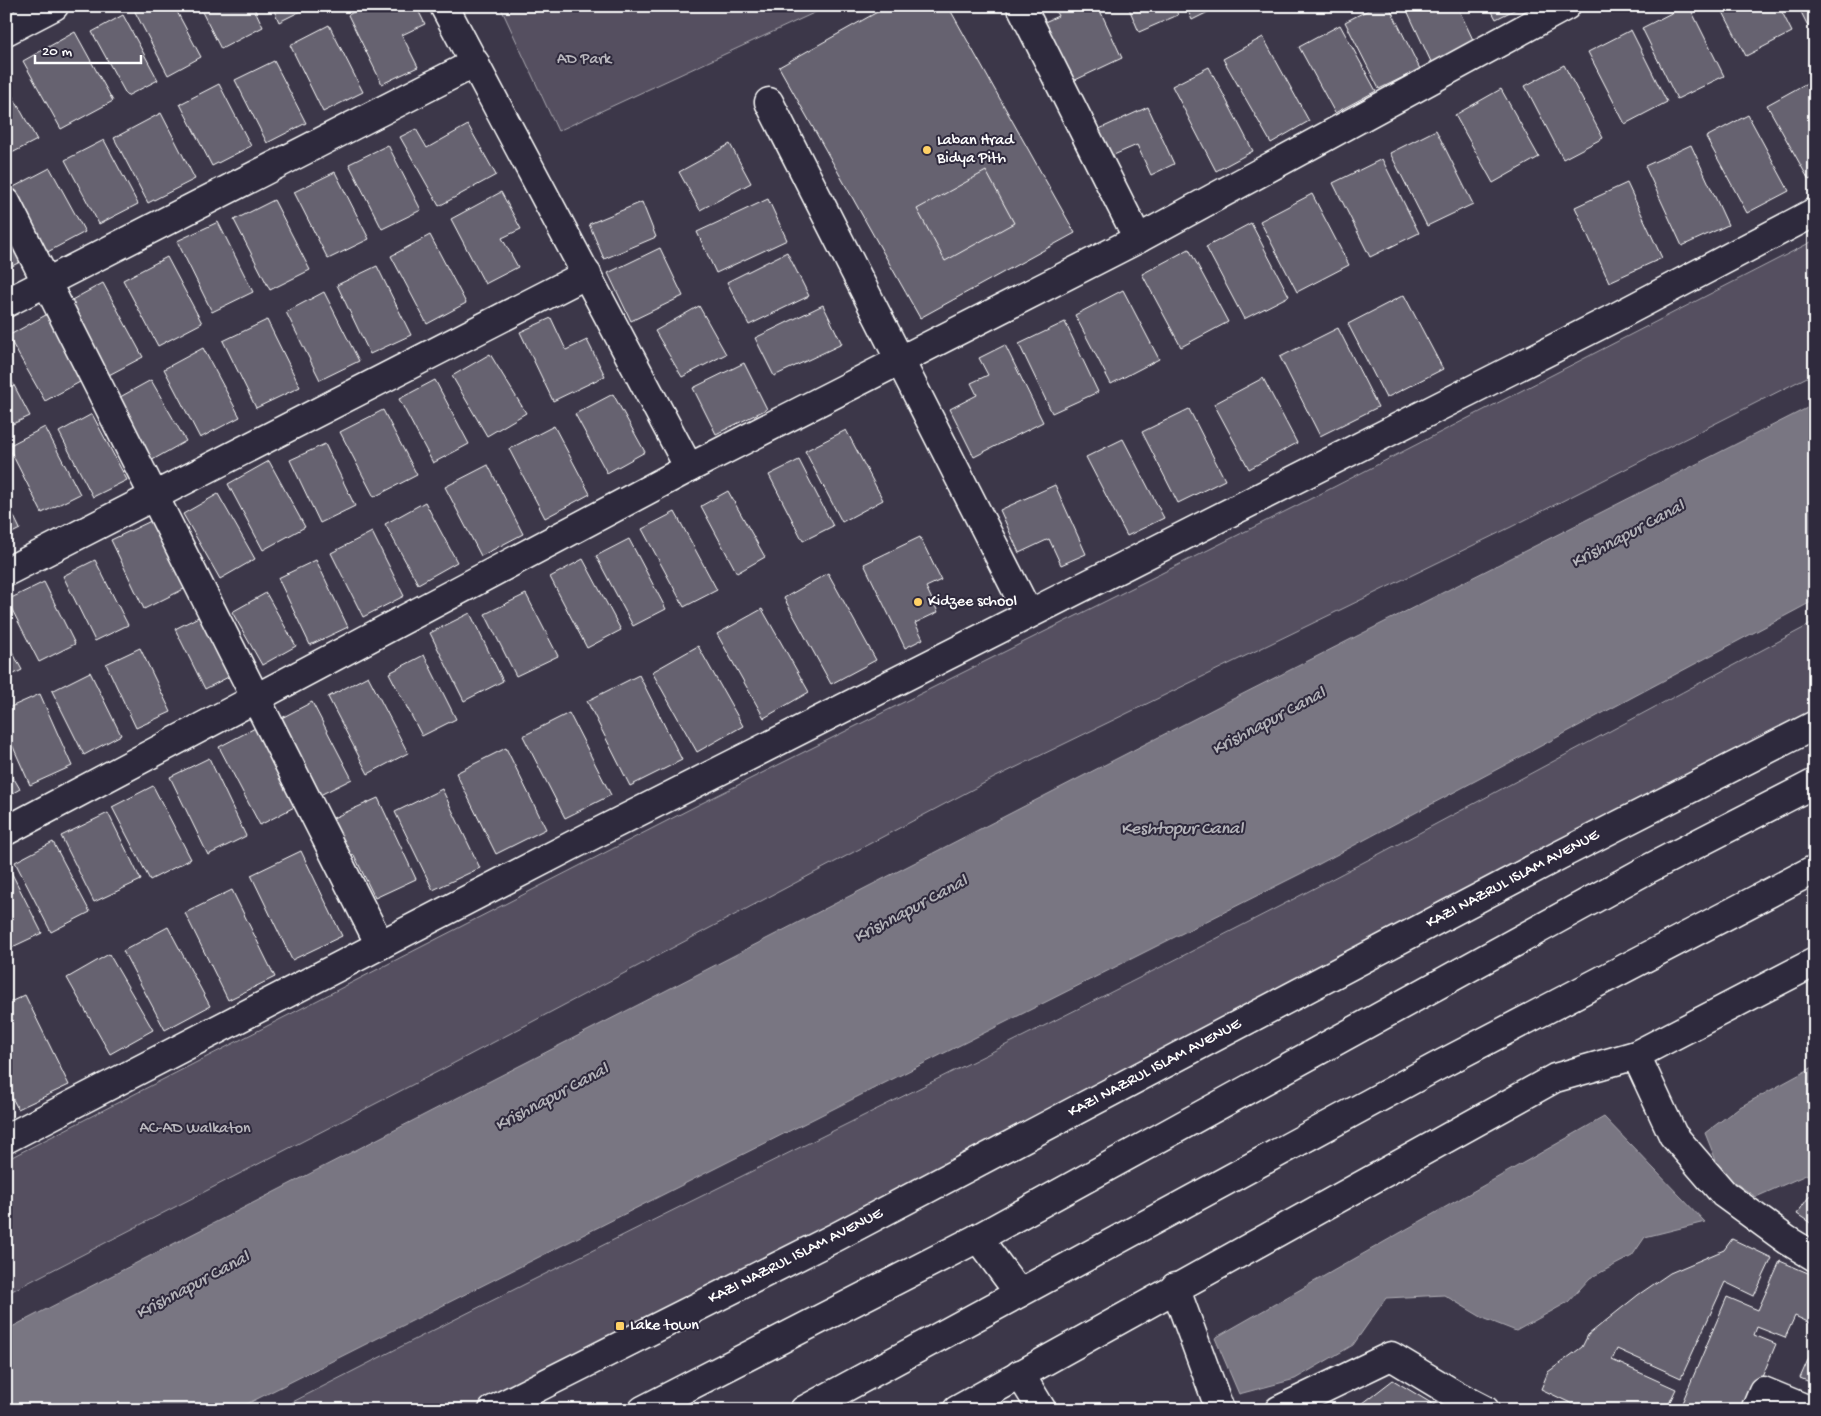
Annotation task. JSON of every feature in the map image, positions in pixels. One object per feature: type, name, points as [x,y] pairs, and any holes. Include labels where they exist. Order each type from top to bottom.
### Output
[{"type":"street","points":[[6,31],[54,6]]},
{"type":"street","points":[[444,6],[690,468]]},
{"type":"street","points":[[1020,6],[1138,239]]},
{"type":"street","points":[[6,831],[690,468],[1138,239],[1566,6]]},
{"type":"street","points":[[6,303],[475,63]]},
{"type":"street","points":[[769,102],[1028,613]]},
{"type":"street","points":[[6,202],[380,945]]},
{"type":"street","points":[[6,1139],[1028,613],[1612,319],[1815,212]]},
{"type":"street","points":[[6,572],[587,274]]},
{"type":"street","name":"KAZI NAZRUL ISLAM AVENUE","points":[[493,1410],[836,1237],[1549,861],[1815,725]]},
{"type":"street","points":[[642,1410],[978,1238],[1633,877],[1815,783]]},
{"type":"street","points":[[804,1410],[1425,1072],[1815,869]]},
{"type":"street","points":[[957,1410],[1175,1287],[1555,1078],[1636,1055],[1815,962]]},
{"type":"street","points":[[1636,1055],[1673,1135],[1724,1194],[1787,1240],[1815,1256]]},
{"type":"street","points":[[978,1238],[1019,1293]]},
{"type":"street","points":[[1175,1287],[1220,1410]]},
{"type":"street","points":[[1279,1410],[1391,1356],[1452,1402],[1485,1410]]},
{"type":"street","points":[[1020,1374],[1042,1410]]},
{"type":"street","points":[[1755,1410],[1763,1390],[1809,1410]]},
{"type":"green space","name":"AD Park","points":[[500,6],[829,6],[558,131]]},
{"type":"green space","name":"AC-AD Walkaton","points":[[1815,240],[1815,373],[1511,527],[994,778],[441,1070],[6,1294],[6,1160],[696,806],[1328,490]]},
{"type":"green space","points":[[1815,622],[1815,733],[485,1410],[277,1410],[1286,903]]},
{"type":"water","name":"Keshtopur Canal","points":[[1815,404],[1815,600],[1306,871],[235,1410],[6,1410],[6,1330],[1223,704]]},
{"type":"water","points":[[1815,1066],[1815,1171],[1756,1197],[1721,1173],[1705,1133],[1738,1108]]},
{"type":"water","points":[[1604,1117],[1705,1222],[1645,1237],[1632,1256],[1590,1278],[1568,1302],[1516,1331],[1483,1318],[1444,1295],[1386,1298],[1353,1345],[1295,1379],[1239,1394],[1215,1338]]},
{"type":"building","points":[[137,6],[174,6],[201,57],[168,75],[133,8]]},
{"type":"building","points":[[199,6],[253,6],[263,27],[221,49]]},
{"type":"building","points":[[272,6],[311,6],[279,22]]},
{"type":"building","points":[[365,6],[416,6],[425,24],[402,35],[418,67],[382,84],[348,15]]},
{"type":"building","name":"Laban Hrad Bidya Pith","points":[[888,6],[948,6],[1075,233],[920,318],[779,67]]},
{"type":"building","points":[[1053,6],[1098,6],[1122,58],[1069,83],[1040,24],[1058,16]]},
{"type":"building","points":[[1128,6],[1174,6],[1178,15],[1139,32]]},
{"type":"building","points":[[1186,6],[1220,6],[1192,20]]},
{"type":"building","points":[[1376,6],[1389,6],[1420,69],[1379,89],[1345,22]]},
{"type":"building","points":[[1405,6],[1457,6],[1476,46],[1433,66]]},
{"type":"building","points":[[1489,6],[1522,6],[1496,19]]},
{"type":"building","points":[[1685,6],[1689,6],[1724,76],[1677,99],[1642,28]]},
{"type":"building","points":[[1720,6],[1779,6],[1792,32],[1746,56]]},
{"type":"building","points":[[1798,6],[1815,6],[1815,22],[1808,26]]},
{"type":"building","points":[[123,15],[158,80],[127,96],[92,32]]},
{"type":"building","points":[[329,25],[363,92],[323,112],[290,45]]},
{"type":"building","points":[[1340,25],[1376,91],[1335,113],[1299,47]]},
{"type":"building","points":[[1631,30],[1667,102],[1625,124],[1588,52]]},
{"type":"building","points":[[75,32],[113,101],[61,129],[23,61]]},
{"type":"building","points":[[1263,37],[1309,121],[1271,143],[1223,59]]},
{"type":"building","points":[[274,61],[306,123],[267,143],[235,80]]},
{"type":"building","points":[[1564,65],[1603,138],[1563,159],[1525,86]]},
{"type":"building","points":[[1209,67],[1253,151],[1216,171],[1172,86]]},
{"type":"building","points":[[1807,83],[1815,97],[1815,177],[1809,180],[1767,105]]},
{"type":"building","points":[[6,84],[37,140],[6,156]]},
{"type":"building","points":[[219,84],[251,146],[212,166],[180,104]]},
{"type":"building","points":[[1501,89],[1539,157],[1493,183],[1455,115]]},
{"type":"building","points":[[1148,107],[1174,164],[1151,175],[1137,145],[1109,157],[1097,130]]},
{"type":"building","points":[[161,113],[195,179],[148,203],[114,138]]},
{"type":"building","points":[[1748,115],[1789,191],[1747,213],[1706,137]]},
{"type":"building","points":[[468,125],[496,175],[439,206],[400,137],[416,129],[427,148]]},
{"type":"building","points":[[1436,130],[1473,204],[1427,226],[1390,153]]},
{"type":"building","points":[[104,140],[138,204],[99,224],[65,160]]},
{"type":"building","points":[[730,144],[751,183],[700,210],[679,172]]},
{"type":"building","points":[[388,145],[421,210],[382,229],[349,164]]},
{"type":"building","points":[[1691,145],[1728,225],[1682,246],[1645,166]]},
{"type":"building","points":[[1382,159],[1419,233],[1370,257],[1333,183]]},
{"type":"building","points":[[50,168],[85,232],[40,256],[6,191]]},
{"type":"building","points":[[986,171],[1014,223],[945,261],[917,209]]},
{"type":"building","points":[[335,172],[369,239],[328,259],[294,192]]},
{"type":"building","points":[[1627,183],[1662,258],[1609,282],[1575,207]]},
{"type":"building","points":[[501,192],[521,229],[502,238],[518,267],[485,284],[451,219]]},
{"type":"building","points":[[1312,194],[1349,265],[1297,292],[1260,221]]},
{"type":"building","points":[[768,199],[787,240],[716,273],[697,232]]},
{"type":"building","points":[[274,200],[310,270],[270,290],[234,220]]},
{"type":"building","points":[[642,202],[656,237],[604,259],[589,224]]},
{"type":"building","points":[[6,218],[28,258],[6,269]]},
{"type":"building","points":[[218,222],[253,292],[212,312],[177,241]]},
{"type":"building","points":[[1251,223],[1289,296],[1244,319],[1206,247]]},
{"type":"building","points":[[430,235],[466,303],[427,324],[391,256]]},
{"type":"building","points":[[660,248],[683,296],[631,321],[608,273]]},
{"type":"building","points":[[1189,249],[1228,322],[1181,347],[1142,274]]},
{"type":"building","points":[[787,252],[809,296],[749,325],[727,282]]},
{"type":"building","points":[[167,257],[202,323],[158,346],[123,280]]},
{"type":"building","points":[[377,266],[411,335],[370,354],[337,285]]},
{"type":"building","points":[[103,283],[143,357],[107,376],[68,302]]},
{"type":"building","points":[[1123,290],[1159,359],[1111,384],[1075,315]]},
{"type":"building","points":[[324,292],[359,361],[320,380],[286,312]]},
{"type":"building","points":[[1404,295],[1443,369],[1386,398],[1348,324]]},
{"type":"building","points":[[823,305],[842,344],[774,376],[755,338]]},
{"type":"building","points":[[699,306],[726,354],[682,377],[655,331]]},
{"type":"building","points":[[53,311],[91,376],[45,401],[8,336]]},
{"type":"building","points":[[551,318],[566,350],[587,340],[605,376],[553,401],[520,332]]},
{"type":"building","points":[[267,320],[300,387],[256,408],[223,341]]},
{"type":"building","points":[[1065,322],[1098,392],[1052,413],[1019,344]]},
{"type":"building","points":[[1338,328],[1378,407],[1320,436],[1280,357]]},
{"type":"building","points":[[1005,345],[1043,422],[974,457],[950,409],[977,395],[971,383],[988,375],[979,358]]},
{"type":"building","points":[[203,348],[240,417],[200,438],[164,369]]},
{"type":"building","points":[[490,354],[526,413],[487,436],[452,376]]},
{"type":"building","points":[[744,363],[767,409],[716,434],[693,388]]},
{"type":"building","points":[[6,370],[30,416],[6,427]]},
{"type":"building","points":[[1263,378],[1297,443],[1249,469],[1214,404]]},
{"type":"building","points":[[151,380],[186,441],[147,463],[111,402]]},
{"type":"building","points":[[435,380],[469,444],[433,463],[399,399]]},
{"type":"building","points":[[613,394],[645,452],[607,473],[575,414]]},
{"type":"building","points":[[1189,409],[1225,480],[1178,503],[1142,432]]},
{"type":"building","points":[[383,410],[417,475],[374,497],[340,432]]},
{"type":"building","points":[[92,414],[127,480],[93,497],[59,432]]},
{"type":"building","points":[[554,426],[590,494],[545,518],[509,449]]},
{"type":"building","points":[[45,427],[80,494],[42,513],[8,446]]},
{"type":"building","points":[[846,430],[883,500],[842,522],[805,451]]},
{"type":"building","points":[[1123,439],[1164,518],[1127,536],[1086,457]]},
{"type":"building","points":[[325,444],[355,506],[320,523],[290,460]]},
{"type":"building","points":[[799,460],[833,526],[803,541],[769,475]]},
{"type":"building","points":[[269,461],[305,527],[263,550],[228,484]]},
{"type":"building","points":[[488,465],[523,534],[481,556],[445,487]]},
{"type":"building","points":[[1055,485],[1086,554],[1061,565],[1049,539],[1019,553],[1000,510]]},
{"type":"building","points":[[728,491],[765,557],[737,573],[701,506]]},
{"type":"building","points":[[218,494],[255,559],[220,579],[183,514]]},
{"type":"building","points":[[6,500],[20,529],[6,536]]},
{"type":"building","points":[[425,502],[457,562],[418,584],[385,524]]},
{"type":"building","points":[[675,512],[717,590],[684,607],[642,529]]},
{"type":"building","points":[[153,520],[186,588],[144,609],[111,540]]},
{"type":"building","points":[[372,532],[404,596],[363,617],[331,553]]},
{"type":"building","points":[[920,537],[941,580],[926,587],[938,612],[915,623],[923,639],[905,648],[864,564]]},
{"type":"building","points":[[629,539],[666,609],[633,626],[596,556]]},
{"type":"building","points":[[583,559],[621,630],[587,648],[550,577]]},
{"type":"building","points":[[95,560],[128,625],[95,641],[63,576]]},
{"type":"building","points":[[316,560],[348,627],[310,645],[278,578]]},
{"type":"building","points":[[828,573],[876,660],[831,684],[784,598]]},
{"type":"building","points":[[44,582],[75,644],[39,662],[7,600]]},
{"type":"building","points":[[266,593],[296,646],[262,665],[232,612]]},
{"type":"building","points":[[526,594],[558,656],[516,676],[485,614]]},
{"type":"building","points":[[762,609],[809,692],[764,718],[717,634]]},
{"type":"building","points":[[210,611],[240,671],[205,689],[175,629]]},
{"type":"building","points":[[470,613],[503,681],[464,701],[430,633]]},
{"type":"building","points":[[6,640],[22,670],[6,678]]},
{"type":"building","points":[[698,646],[743,726],[697,752],[652,672]]},
{"type":"building","points":[[140,648],[171,712],[136,728],[106,664]]},
{"type":"building","points":[[424,655],[456,719],[422,736],[389,673]]},
{"type":"building","points":[[90,672],[121,735],[84,755],[52,691]]},
{"type":"building","points":[[639,675],[682,760],[630,786],[587,701]]},
{"type":"building","points":[[368,676],[408,753],[368,774],[328,697]]},
{"type":"building","points":[[40,694],[72,766],[30,785],[6,731],[6,709]]},
{"type":"building","points":[[312,702],[352,779],[312,799],[272,723]]},
{"type":"building","points":[[569,713],[611,795],[565,818],[523,736]]},
{"type":"building","points":[[259,726],[300,804],[260,825],[219,747]]},
{"type":"building","points":[[506,748],[546,829],[496,854],[456,773]]},
{"type":"building","points":[[209,758],[246,836],[208,855],[170,777]]},
{"type":"building","points":[[6,765],[20,789],[6,797]]},
{"type":"building","points":[[153,786],[191,859],[150,880],[112,807]]},
{"type":"building","points":[[442,789],[480,868],[433,890],[395,812]]},
{"type":"building","points":[[378,798],[416,879],[375,898],[354,855],[342,861],[324,822]]},
{"type":"building","points":[[108,813],[141,880],[94,902],[61,836]]},
{"type":"building","points":[[53,842],[90,912],[51,932],[15,862]]},
{"type":"building","points":[[301,851],[342,936],[292,960],[251,875]]},
{"type":"building","points":[[6,862],[42,933],[6,950]]},
{"type":"building","points":[[232,890],[275,977],[228,1000],[185,913]]},
{"type":"building","points":[[168,927],[210,1006],[165,1030],[123,951]]},
{"type":"building","points":[[109,954],[153,1030],[110,1054],[67,978]]},
{"type":"building","points":[[25,995],[69,1085],[18,1109],[6,1086],[6,1004]]},
{"type":"building","points":[[1810,1195],[1815,1198],[1815,1226],[1797,1214]]},
{"type":"building","points":[[1732,1239],[1772,1258],[1754,1296],[1725,1282],[1681,1378],[1617,1349],[1612,1360],[1676,1389],[1666,1410],[1585,1410],[1541,1389],[1548,1372],[1582,1347],[1588,1335],[1638,1295],[1670,1273],[1724,1250]]},
{"type":"building","points":[[1780,1261],[1815,1276],[1815,1312],[1810,1323],[1795,1316],[1785,1338],[1757,1327],[1754,1335],[1776,1344],[1748,1410],[1679,1410],[1727,1297],[1758,1310]]},
{"type":"building","points":[[1815,1344],[1815,1384],[1800,1378]]},
{"type":"building","points":[[1393,1380],[1441,1409],[1354,1410]]},
{"type":"place","name":"Laban Hrad Bidya Pith","points":[[927,150]]},
{"type":"place","name":"Kidzee school","points":[[918,602]]},
{"type":"place","name":"Lake town","points":[[620,1326]]},
{"type":"water label","name":"Krishnapur Canal","points":[[1628,535]]},
{"type":"water label","name":"Krishnapur Canal","points":[[1269,722]]},
{"type":"water label","name":"Krishnapur Canal","points":[[911,910]]},
{"type":"water label","name":"Krishnapur Canal","points":[[552,1098]]},
{"type":"water label","name":"Krishnapur Canal","points":[[193,1286]]}]
